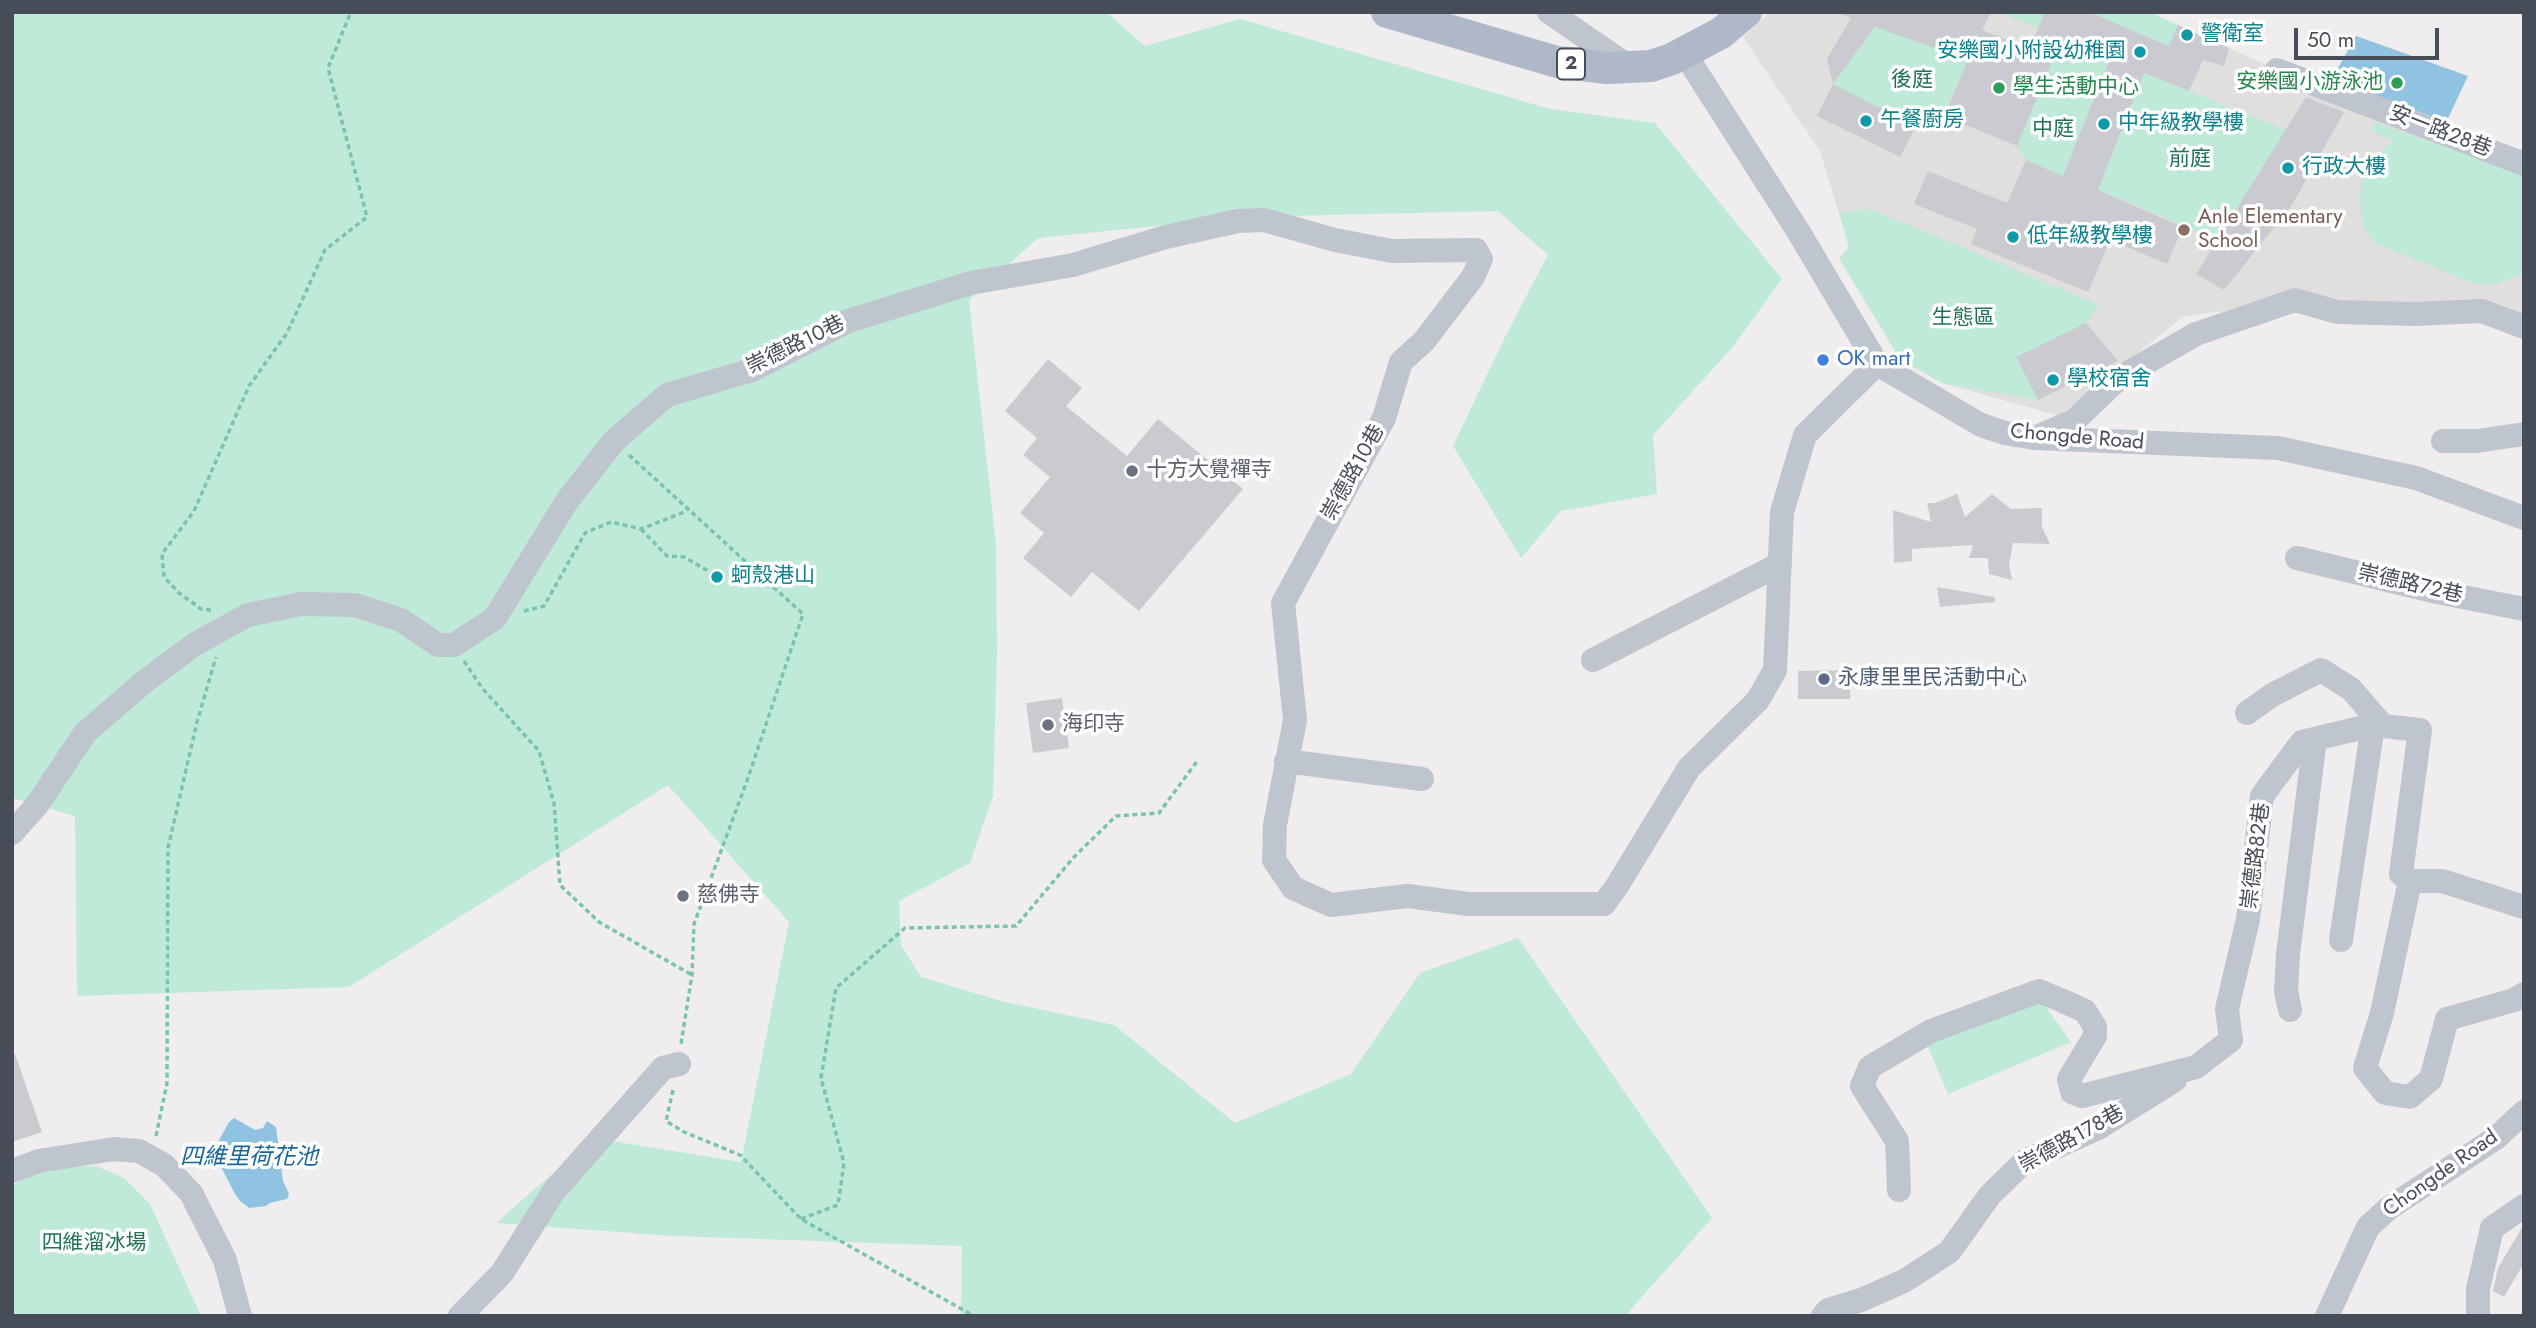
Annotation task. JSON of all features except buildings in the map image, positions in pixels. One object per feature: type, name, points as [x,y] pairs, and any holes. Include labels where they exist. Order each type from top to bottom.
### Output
[{"type":"main road","name":"2","points":[[1387,12],[1557,62],[1607,68],[1651,66],[1685,54],[1721,33],[1746,12]]},
{"type":"street","points":[[1549,12],[1631,68]]},
{"type":"street","name":"Chongde Road","points":[[1685,54],[1877,364],[1981,425],[2034,438],[2278,448],[2416,478],[2524,518]]},
{"type":"street","name":"安一路28巷","points":[[2277,70],[2524,164]]},
{"type":"street","name":"崇德路10巷","points":[[495,618],[567,501],[614,442],[667,395],[752,370],[848,321],[971,283],[1073,265],[1166,237],[1226,223],[1264,220],[1335,240],[1392,251],[1476,250],[1481,259],[1473,277],[1424,341],[1401,362],[1384,418],[1283,603],[1295,720],[1275,825],[1274,860],[1293,888],[1331,905],[1408,896],[1468,904],[1605,904],[1689,768],[1758,701],[1774,670],[1780,564],[1779,531],[1805,435],[1877,364]]},
{"type":"street","points":[[2034,438],[2074,421],[2119,378],[2196,334],[2295,300],[2337,312],[2482,312],[2524,327]]},
{"type":"street","points":[[2443,441],[2477,441],[2524,434]]},
{"type":"street","name":"崇德路72巷","points":[[2297,558],[2437,592],[2524,609]]},
{"type":"street","points":[[1594,660],[1780,564]]},
{"type":"street","points":[[12,833],[37,805],[85,733],[144,682],[195,644],[248,615],[301,604],[355,605],[401,620],[438,645],[454,645],[495,618]]},
{"type":"street","points":[[2247,713],[2272,695],[2321,670],[2351,688],[2378,726],[2341,940]]},
{"type":"street","name":"崇德路82巷","points":[[1899,1190],[1897,1141],[1862,1086],[1870,1067],[1931,1031],[2039,991],[2085,1011],[2095,1027],[2095,1036],[2069,1079],[2071,1092],[2082,1096],[2196,1067],[2231,1040],[2227,1009],[2249,919],[2262,796],[2302,742],[2378,726],[2420,730],[2401,874],[2410,881],[2382,1013],[2365,1068],[2385,1093],[2410,1097],[2431,1079],[2447,1019],[2514,1000],[2524,994]]},
{"type":"street","points":[[2290,1010],[2286,991],[2288,954],[2315,739]]},
{"type":"street","points":[[1286,761],[1422,779]]},
{"type":"street","points":[[2410,881],[2442,881],[2524,908]]},
{"type":"street","points":[[460,1316],[502,1273],[554,1191],[663,1068],[679,1064]]},
{"type":"street","name":"崇德路178巷","points":[[1823,1316],[1828,1310],[1861,1300],[1904,1281],[1949,1252],[1990,1195],[2025,1161],[2098,1128],[2196,1067]]},
{"type":"street","name":"Chongde Road","points":[[2327,1316],[2368,1227],[2407,1195],[2496,1138],[2524,1112]]},
{"type":"street","points":[[12,1171],[39,1161],[114,1149],[139,1151],[164,1165],[191,1193],[225,1260],[240,1316]]},
{"type":"street","points":[[2478,1316],[2478,1289],[2492,1228],[2524,1206]]},
{"type":"path","points":[[248,615],[201,609],[179,593],[164,577],[162,554],[194,511],[249,386],[287,333],[325,250],[367,217],[328,68],[351,12]]},
{"type":"path","points":[[614,442],[803,614],[748,778],[694,924],[692,975],[679,1064],[666,1121],[684,1132],[740,1156],[801,1219],[974,1316]]},
{"type":"path","points":[[641,529],[688,511]]},
{"type":"path","points":[[495,618],[544,606],[585,533],[611,522],[641,529],[667,556],[684,557],[722,579]]},
{"type":"path","points":[[151,1158],[167,1083],[168,848],[197,722],[225,628]]},
{"type":"path","points":[[454,645],[482,688],[539,751],[554,803],[560,885],[599,922],[692,975]]},
{"type":"path","points":[[801,1219],[838,1205],[844,1163],[821,1078],[836,988],[905,928],[1016,926],[1074,857],[1116,816],[1159,813],[1198,760]]},
{"type":"shaded area","name":"Anle Elementary School","points":[[1770,12],[2149,12],[2325,91],[2356,36],[2468,76],[2438,139],[2524,173],[2524,328],[2447,309],[2249,308],[2184,316],[2060,416],[1942,383],[1900,359],[1839,258],[1849,247],[1820,151],[1743,37]]},
{"type":"green space","points":[[12,12],[1106,12],[1145,46],[1240,19],[1550,109],[1655,123],[1782,279],[1731,349],[1653,435],[1657,494],[1561,511],[1521,558],[1453,446],[1548,255],[1498,211],[1244,217],[1038,238],[969,300],[996,545],[997,651],[993,796],[970,863],[899,901],[901,945],[921,977],[1001,1001],[1114,1025],[1235,1123],[1351,1074],[1420,973],[1518,938],[1712,1218],[1625,1316],[961,1316],[962,1246],[673,1236],[496,1223],[593,1138],[741,1162],[789,922],[668,785],[349,987],[77,996],[75,816],[12,798]]},
{"type":"green space","points":[[1997,12],[2045,12],[2038,28]]},
{"type":"green space","points":[[2089,12],[2149,12],[2178,25],[2169,46]]},
{"type":"green space","name":"後庭","points":[[1961,18],[1985,25],[1935,132],[1916,126],[1833,84],[1875,27]]},
{"type":"green space","name":"中庭","points":[[2057,36],[2110,58],[2063,176],[2026,160],[2017,146]]},
{"type":"green space","name":"前庭","points":[[2144,73],[2286,130],[2217,239],[2098,190]]},
{"type":"green space","points":[[2375,122],[2524,176],[2524,272],[2494,285],[2474,284],[2375,243],[2364,227],[2361,216],[2362,181],[2378,154],[2394,141],[2370,131]]},
{"type":"green space","name":"生態區","points":[[1871,209],[2099,305],[2086,323],[2016,357],[2038,400],[1942,383],[1900,359],[1839,258],[1849,248],[1839,212]]},
{"type":"green space","points":[[2040,999],[2071,1042],[1948,1094],[1927,1045]]},
{"type":"green space","name":"四維溜冰場","points":[[96,1166],[124,1178],[150,1204],[201,1316],[12,1316],[12,1186],[31,1175],[64,1167]]},
{"type":"water","name":"安樂國小游泳池","points":[[2356,36],[2468,76],[2438,139],[2325,91]]},
{"type":"water","name":"四維里荷花池","points":[[234,1118],[255,1130],[263,1128],[267,1121],[276,1127],[283,1181],[289,1194],[287,1199],[249,1208],[235,1194],[218,1161],[219,1140]]},
{"type":"place","name":"警衛室","points":[[2187,35]]},
{"type":"place","name":"安樂國小附設幼稚園","points":[[2140,52]]},
{"type":"place","name":"安樂國小游泳池","points":[[2397,83]]},
{"type":"place","name":"學生活動中心","points":[[1999,88]]},
{"type":"place","name":"午餐廚房","points":[[1866,121]]},
{"type":"place","name":"中年級教學樓","points":[[2104,124]]},
{"type":"place","name":"行政大樓","points":[[2288,168]]},
{"type":"place","name":"Anle Elementary School","points":[[2184,230]]},
{"type":"place","name":"低年級教學樓","points":[[2013,237]]},
{"type":"place","name":"OK mart","points":[[1823,360]]},
{"type":"place","name":"學校宿舍","points":[[2053,380]]},
{"type":"place","name":"十方大覺禪寺","points":[[1132,471]]},
{"type":"place","name":"蚵殼港山","points":[[717,577]]},
{"type":"place","name":"永康里里民活動中心","points":[[1824,679]]},
{"type":"place","name":"海印寺","points":[[1048,725]]},
{"type":"place","name":"慈佛寺","points":[[683,896]]}]
